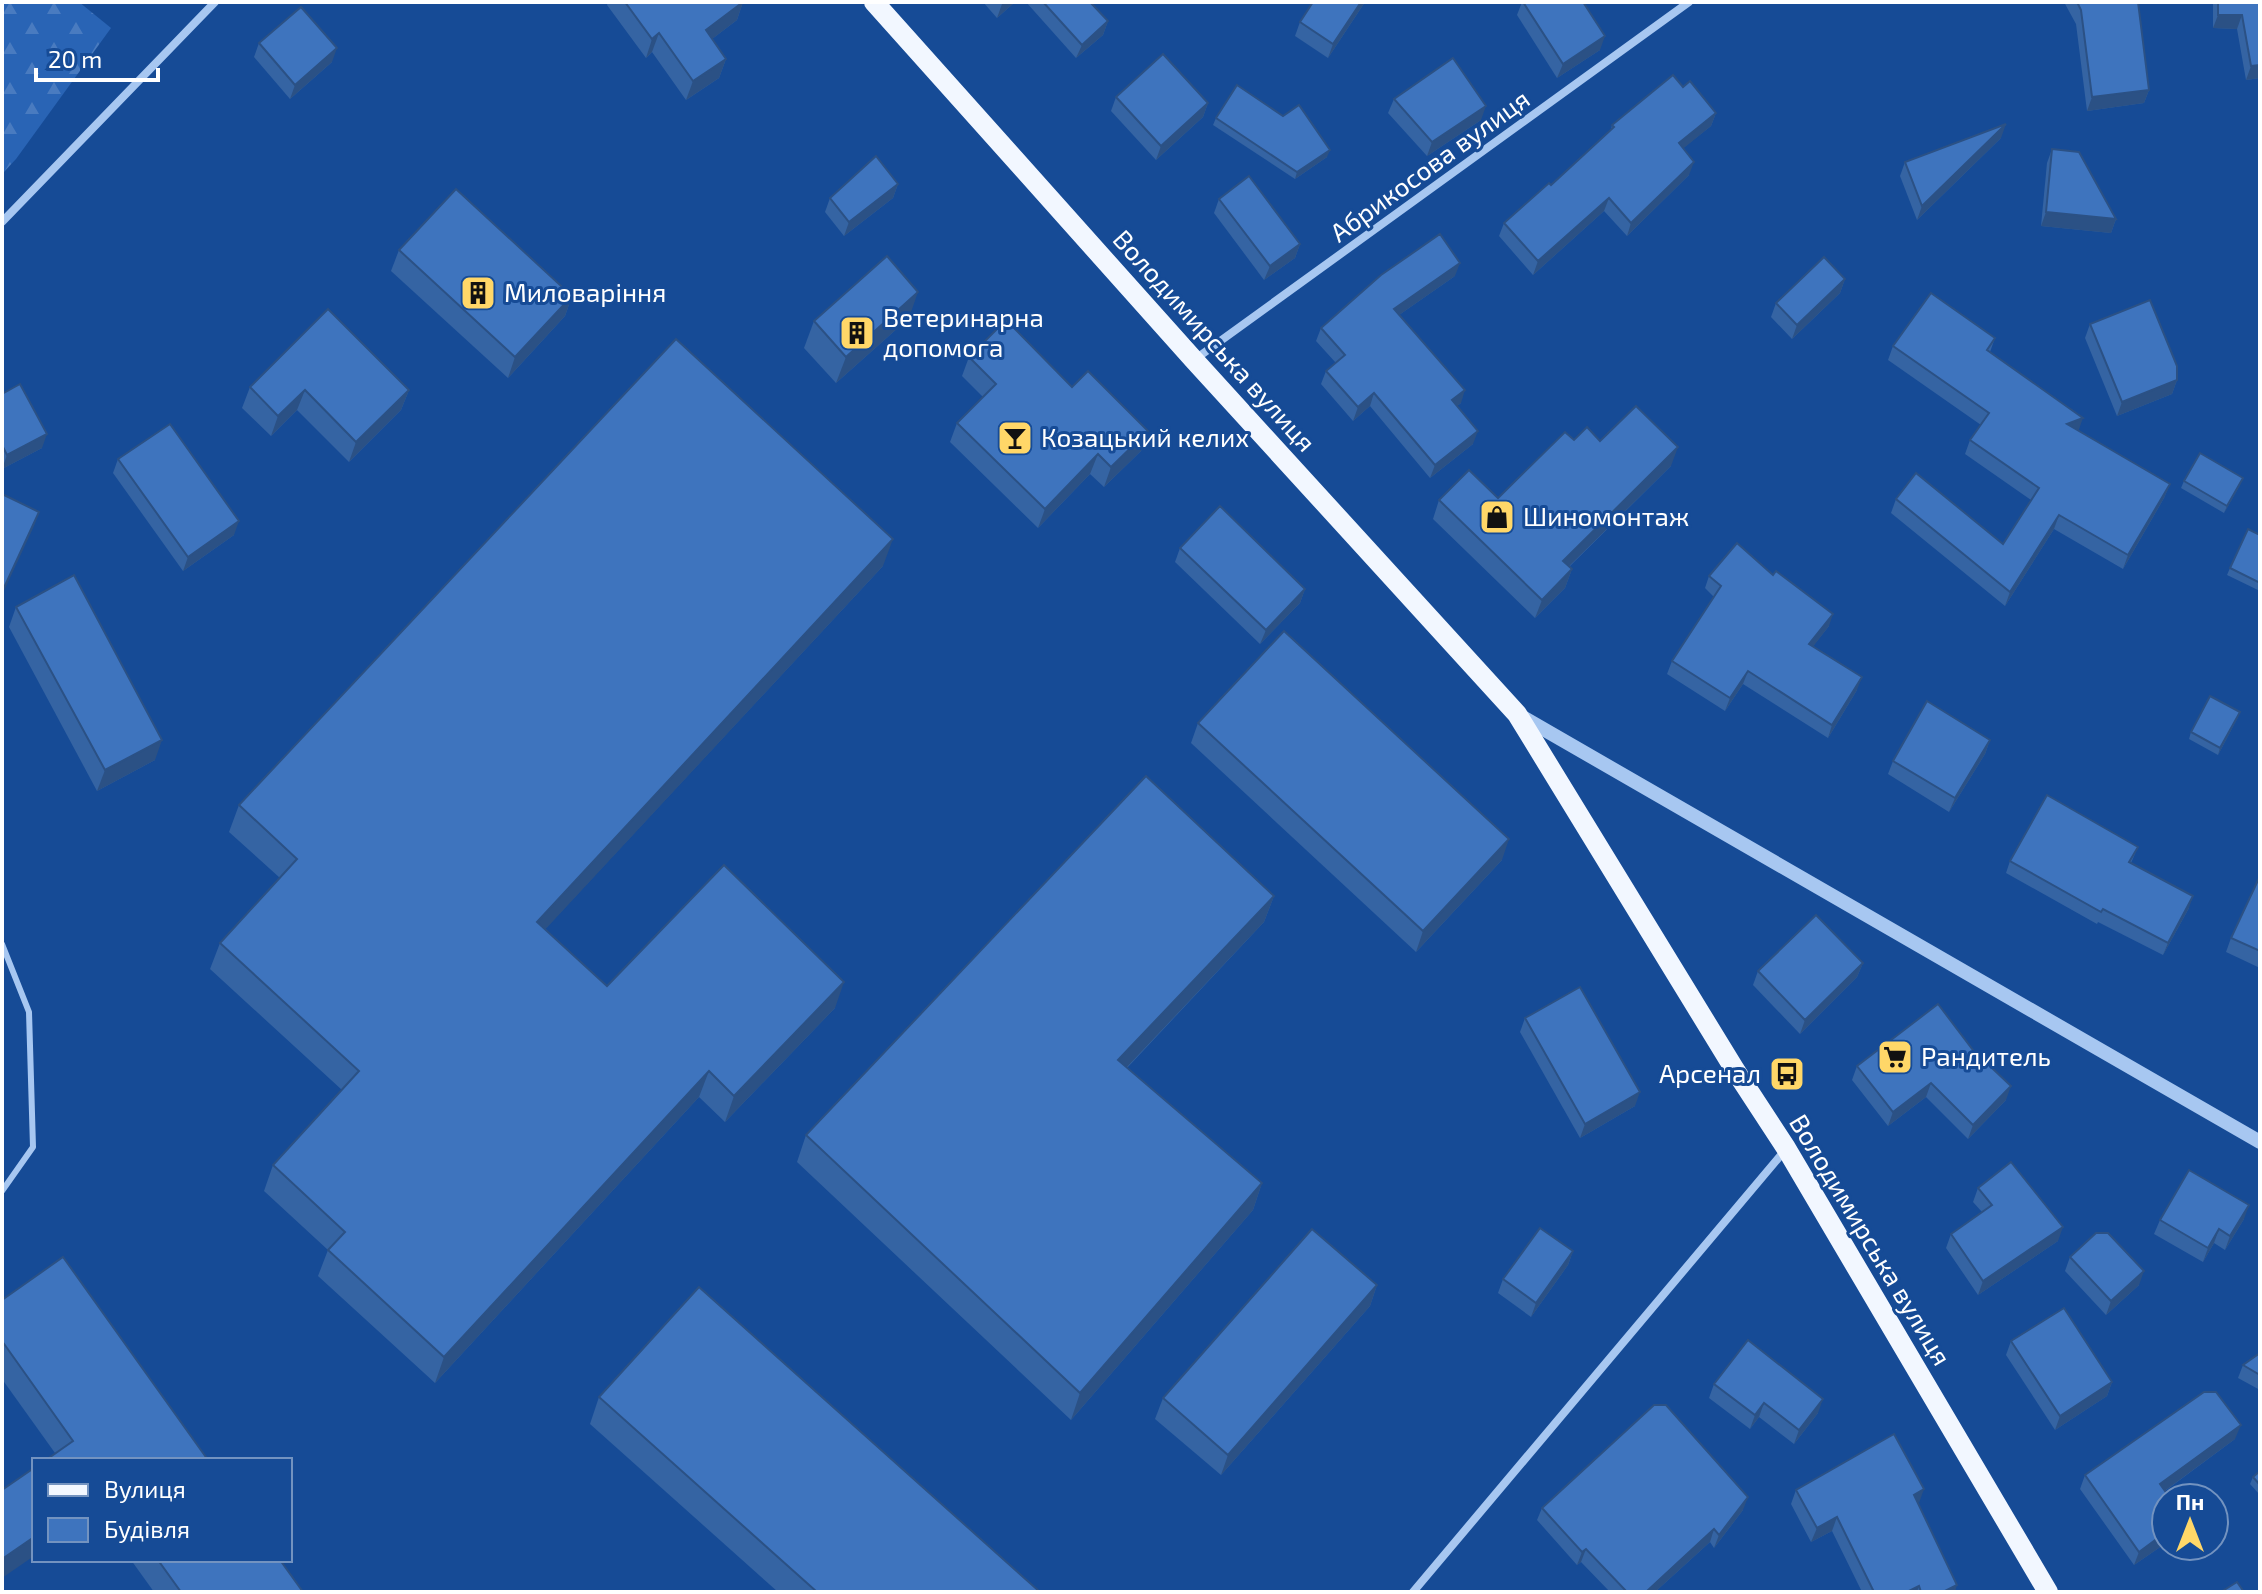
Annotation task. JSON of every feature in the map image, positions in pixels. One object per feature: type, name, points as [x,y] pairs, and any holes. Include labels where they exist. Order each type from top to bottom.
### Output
[{"type":"main road","name":"Володимирська вулиця","points":[[874,2],[1194,360],[1517,714],[1786,1148],[2048,1592]]},
{"type":"street","points":[[2,222],[215,2]]},
{"type":"street","name":"Абрикосова вулиця","points":[[1194,360],[1689,2]]},
{"type":"street","name":"Володимирська вулиця","points":[[1517,714],[2260,1142]]},
{"type":"street","points":[[1413,1592],[1786,1148]]},
{"type":"lane","points":[[2,944],[29,1012],[33,1147],[2,1191]]},
{"type":"green space","points":[[2,2],[79,2],[111,28],[2,174]]},
{"type":"building","points":[[625,2],[743,2],[706,30],[726,59],[693,81],[659,33],[652,39]]},
{"type":"building","points":[[1043,2],[1090,2],[1108,21],[1082,45]]},
{"type":"building","points":[[1313,2],[1361,2],[1333,44],[1300,22]]},
{"type":"building","points":[[1523,2],[1583,2],[1605,36],[1563,64]]},
{"type":"building","points":[[2077,2],[2138,2],[2149,90],[2092,97],[2081,10]]},
{"type":"building","points":[[2218,2],[2260,2],[2260,65],[2251,66],[2242,15],[2218,15]]},
{"type":"building","points":[[301,7],[337,48],[295,85],[259,43]]},
{"type":"building","points":[[1163,54],[1208,103],[1161,146],[1116,97]]},
{"type":"building","points":[[1453,58],[1486,106],[1432,142],[1394,99]]},
{"type":"building","points":[[1673,75],[1683,87],[1690,81],[1716,113],[1679,143],[1694,162],[1631,223],[1609,198],[1538,261],[1504,223],[1549,183],[1551,185],[1614,127],[1612,125]]},
{"type":"building","points":[[1237,85],[1283,116],[1299,105],[1330,150],[1297,172],[1216,118]]},
{"type":"building","points":[[2006,124],[1922,206],[1905,162]]},
{"type":"building","points":[[2052,149],[2079,152],[2116,219],[2046,212]]},
{"type":"building","points":[[876,156],[898,184],[849,222],[830,198]]},
{"type":"building","points":[[1249,176],[1300,244],[1270,266],[1219,199]]},
{"type":"building","name":"Миловаріння","points":[[456,189],[572,296],[515,357],[399,250]]},
{"type":"building","points":[[1440,234],[1460,263],[1394,309],[1465,390],[1452,400],[1478,431],[1435,465],[1374,393],[1358,407],[1326,371],[1345,355],[1321,328],[1381,275]]},
{"type":"building","points":[[887,256],[918,292],[846,357],[814,321]]},
{"type":"building","points":[[1824,257],[1845,279],[1797,325],[1776,303]]},
{"type":"building","points":[[1931,293],[1995,338],[1987,350],[2083,418],[2067,424],[2170,484],[2128,555],[2059,515],[2010,592],[1896,499],[1916,473],[2003,544],[2039,488],[1970,440],[1989,413],[1893,346]]},
{"type":"building","points":[[2150,300],[2177,366],[2177,380],[2122,402],[2090,324]]},
{"type":"building","points":[[328,309],[409,390],[356,442],[305,390],[278,416],[250,387]]},
{"type":"building","points":[[1006,320],[1072,387],[1088,371],[1148,431],[1111,467],[1098,454],[1045,509],[957,423],[996,384],[969,357]]},
{"type":"building","points":[[676,339],[893,539],[537,922],[607,986],[724,865],[844,982],[734,1096],[709,1071],[444,1357],[328,1250],[345,1232],[273,1165],[359,1071],[220,943],[297,859],[239,805]]},
{"type":"building","points":[[20,384],[47,434],[7,455],[2,445],[2,394]]},
{"type":"building","points":[[1636,406],[1678,447],[1563,561],[1572,569],[1542,600],[1439,500],[1469,470],[1498,498],[1565,432],[1574,440],[1587,427],[1600,441]]},
{"type":"building","points":[[170,424],[239,521],[188,557],[118,459]]},
{"type":"building","points":[[2200,453],[2243,478],[2227,506],[2184,481]]},
{"type":"building","points":[[2,494],[39,512],[2,592]]},
{"type":"building","points":[[1220,506],[1305,589],[1266,630],[1180,548]]},
{"type":"building","points":[[2248,529],[2260,535],[2260,583],[2230,568]]},
{"type":"building","points":[[1737,543],[1773,575],[1776,571],[1833,614],[1809,644],[1862,677],[1832,725],[1748,671],[1730,698],[1672,661],[1721,586],[1709,576]]},
{"type":"building","points":[[74,575],[162,740],[105,770],[16,607]]},
{"type":"building","points":[[1284,631],[1509,839],[1423,931],[1198,723]]},
{"type":"building","points":[[2210,696],[2240,712],[2220,748],[2191,732]]},
{"type":"building","points":[[1927,701],[1990,740],[1955,798],[1893,761]]},
{"type":"building","points":[[1146,776],[1274,896],[1118,1060],[1262,1183],[1080,1393],[806,1135]]},
{"type":"building","points":[[2047,795],[2138,847],[2129,862],[2193,896],[2168,943],[2103,909],[2101,912],[2010,861]]},
{"type":"building","points":[[2260,876],[2260,951],[2231,938]]},
{"type":"building","points":[[1816,915],[1863,963],[1805,1020],[1758,971]]},
{"type":"building","points":[[1580,987],[1640,1092],[1585,1124],[1525,1018]]},
{"type":"building","points":[[1938,1004],[1973,1050],[2011,1086],[1973,1125],[1931,1083],[1893,1112],[1857,1066]]},
{"type":"building","points":[[2011,1162],[2063,1227],[1983,1281],[1951,1234],[1992,1205],[1978,1188]]},
{"type":"building","points":[[2189,1170],[2249,1205],[2230,1236],[2219,1229],[2208,1248],[2160,1220]]},
{"type":"building","points":[[1540,1228],[1573,1251],[1536,1303],[1503,1279]]},
{"type":"building","points":[[1312,1229],[1377,1285],[1228,1455],[1163,1398]]},
{"type":"building","points":[[2096,1233],[2108,1233],[2144,1271],[2111,1301],[2070,1257]]},
{"type":"building","points":[[63,1257],[207,1458],[49,1458],[73,1441],[2,1341],[2,1300]]},
{"type":"building","points":[[699,1287],[1040,1592],[817,1592],[599,1397]]},
{"type":"building","points":[[2064,1308],[2112,1382],[2060,1416],[2011,1341]]},
{"type":"building","points":[[1748,1340],[1823,1399],[1799,1430],[1764,1403],[1755,1415],[1714,1384]]},
{"type":"building","points":[[2260,1353],[2260,1375],[2243,1365]]},
{"type":"building","points":[[2204,1392],[2216,1392],[2241,1425],[2163,1482],[2150,1482],[2150,1544],[2139,1552],[2085,1475]]},
{"type":"building","points":[[1654,1405],[1666,1405],[1748,1497],[1719,1535],[1714,1529],[1646,1592],[1627,1592],[1586,1549],[1582,1552],[1542,1508]]},
{"type":"building","points":[[1894,1434],[1924,1489],[1914,1495],[1957,1585],[1943,1592],[1921,1592],[1919,1586],[1907,1592],[1874,1592],[1837,1517],[1817,1528],[1796,1490]]},
{"type":"building","points":[[32,1469],[32,1538],[2,1559],[2,1490]]},
{"type":"building","points":[[2260,1471],[2260,1485],[2253,1477]]},
{"type":"building","points":[[159,1562],[281,1562],[303,1592],[181,1592]]},
{"type":"building","points":[[2237,1582],[2244,1592],[2221,1592]]},
{"type":"place","name":"Миловаріння","points":[[478,293]]},
{"type":"place","name":"Ветеринарна допомога","points":[[857,333]]},
{"type":"place","name":"Козацький келих","points":[[1015,438]]},
{"type":"place","name":"Шиномонтаж","points":[[1497,517]]},
{"type":"place","name":"Рандитель","points":[[1895,1057]]},
{"type":"place","name":"Арсенал","points":[[1787,1074]]}]
